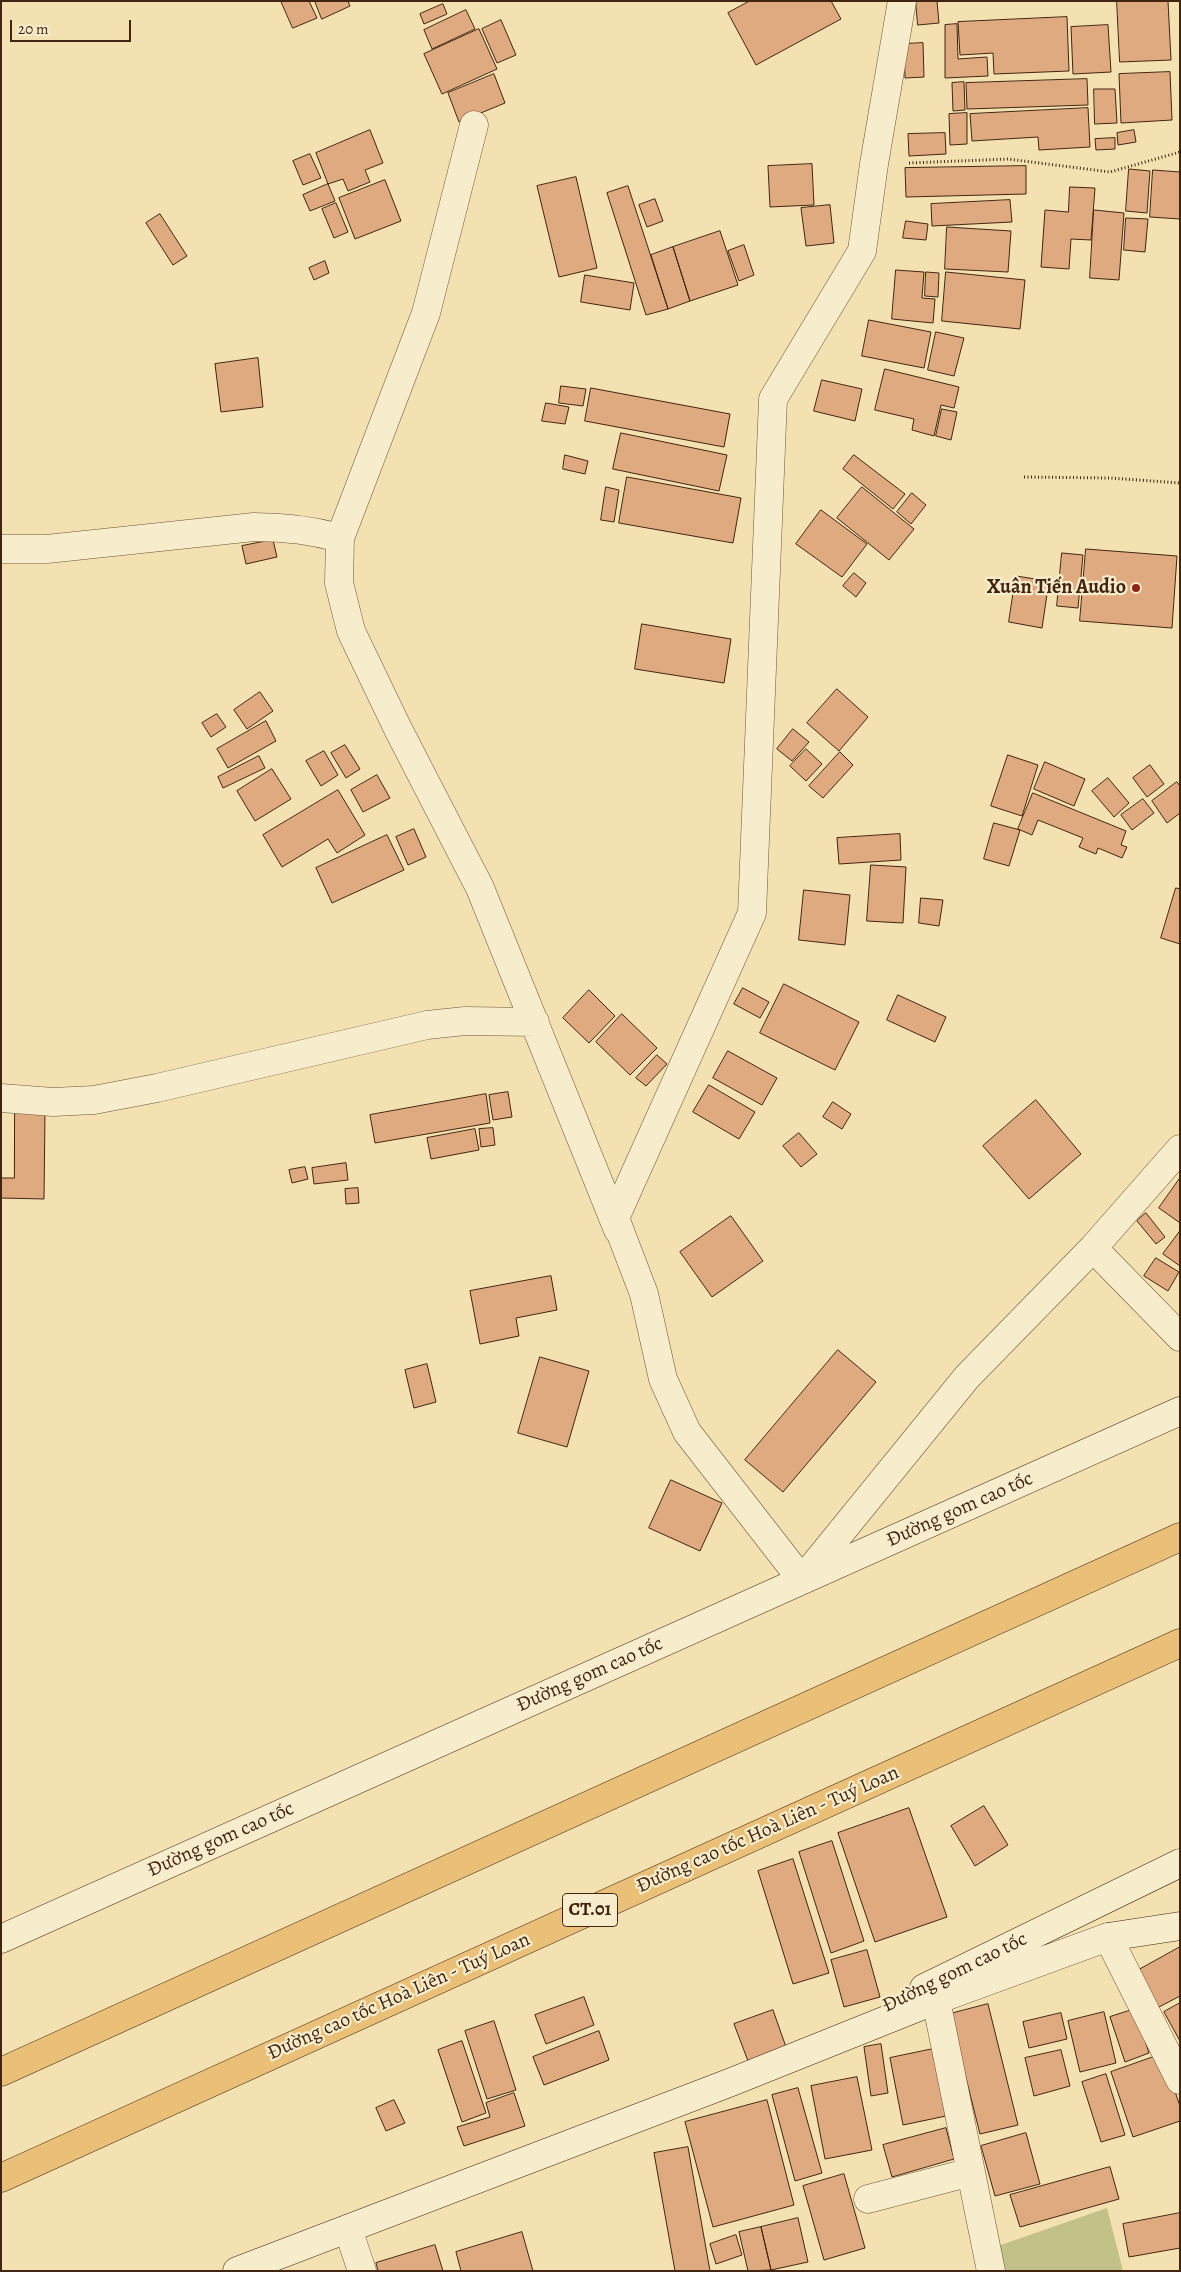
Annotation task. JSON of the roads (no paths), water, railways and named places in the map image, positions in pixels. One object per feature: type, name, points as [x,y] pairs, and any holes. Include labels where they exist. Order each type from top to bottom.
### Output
[{"type":"highway","points":[[1,2072],[1180,1537]]},
{"type":"highway","name":"Đường cao tốc Hoà Liên - Tuý Loan","points":[[1,2178],[1180,1643]]},
{"type":"street","points":[[902,1],[874,164],[862,251],[773,399],[752,913],[615,1218],[644,1294],[663,1379],[687,1432],[802,1580],[967,1377],[1093,1248],[1180,1149]]},
{"type":"street","points":[[474,125],[426,313],[340,538],[339,583],[351,631],[398,730],[480,888],[644,1294]]},
{"type":"street","points":[[1,549],[47,549],[254,527],[279,527],[315,531],[340,538]]},
{"type":"street","points":[[1,1098],[54,1102],[94,1100],[157,1088],[427,1025],[465,1020],[535,1022]]},
{"type":"street","points":[[1093,1248],[1180,1337]]},
{"type":"street","name":"Đường gom cao tốc","points":[[1,1939],[1180,1411]]},
{"type":"street","name":"Đường gom cao tốc","points":[[729,2083],[1180,1863]]},
{"type":"street","points":[[236,2271],[729,2083],[936,2000],[1108,1937],[1180,1926]]},
{"type":"street","points":[[1108,1937],[1180,2080]]},
{"type":"street","points":[[936,2000],[991,2271]]},
{"type":"street","points":[[868,2199],[971,2172]]},
{"type":"street","points":[[348,2229],[362,2271]]},
{"type":"place","name":"Xuân Tiến Audio","points":[[1136,588]]}]
